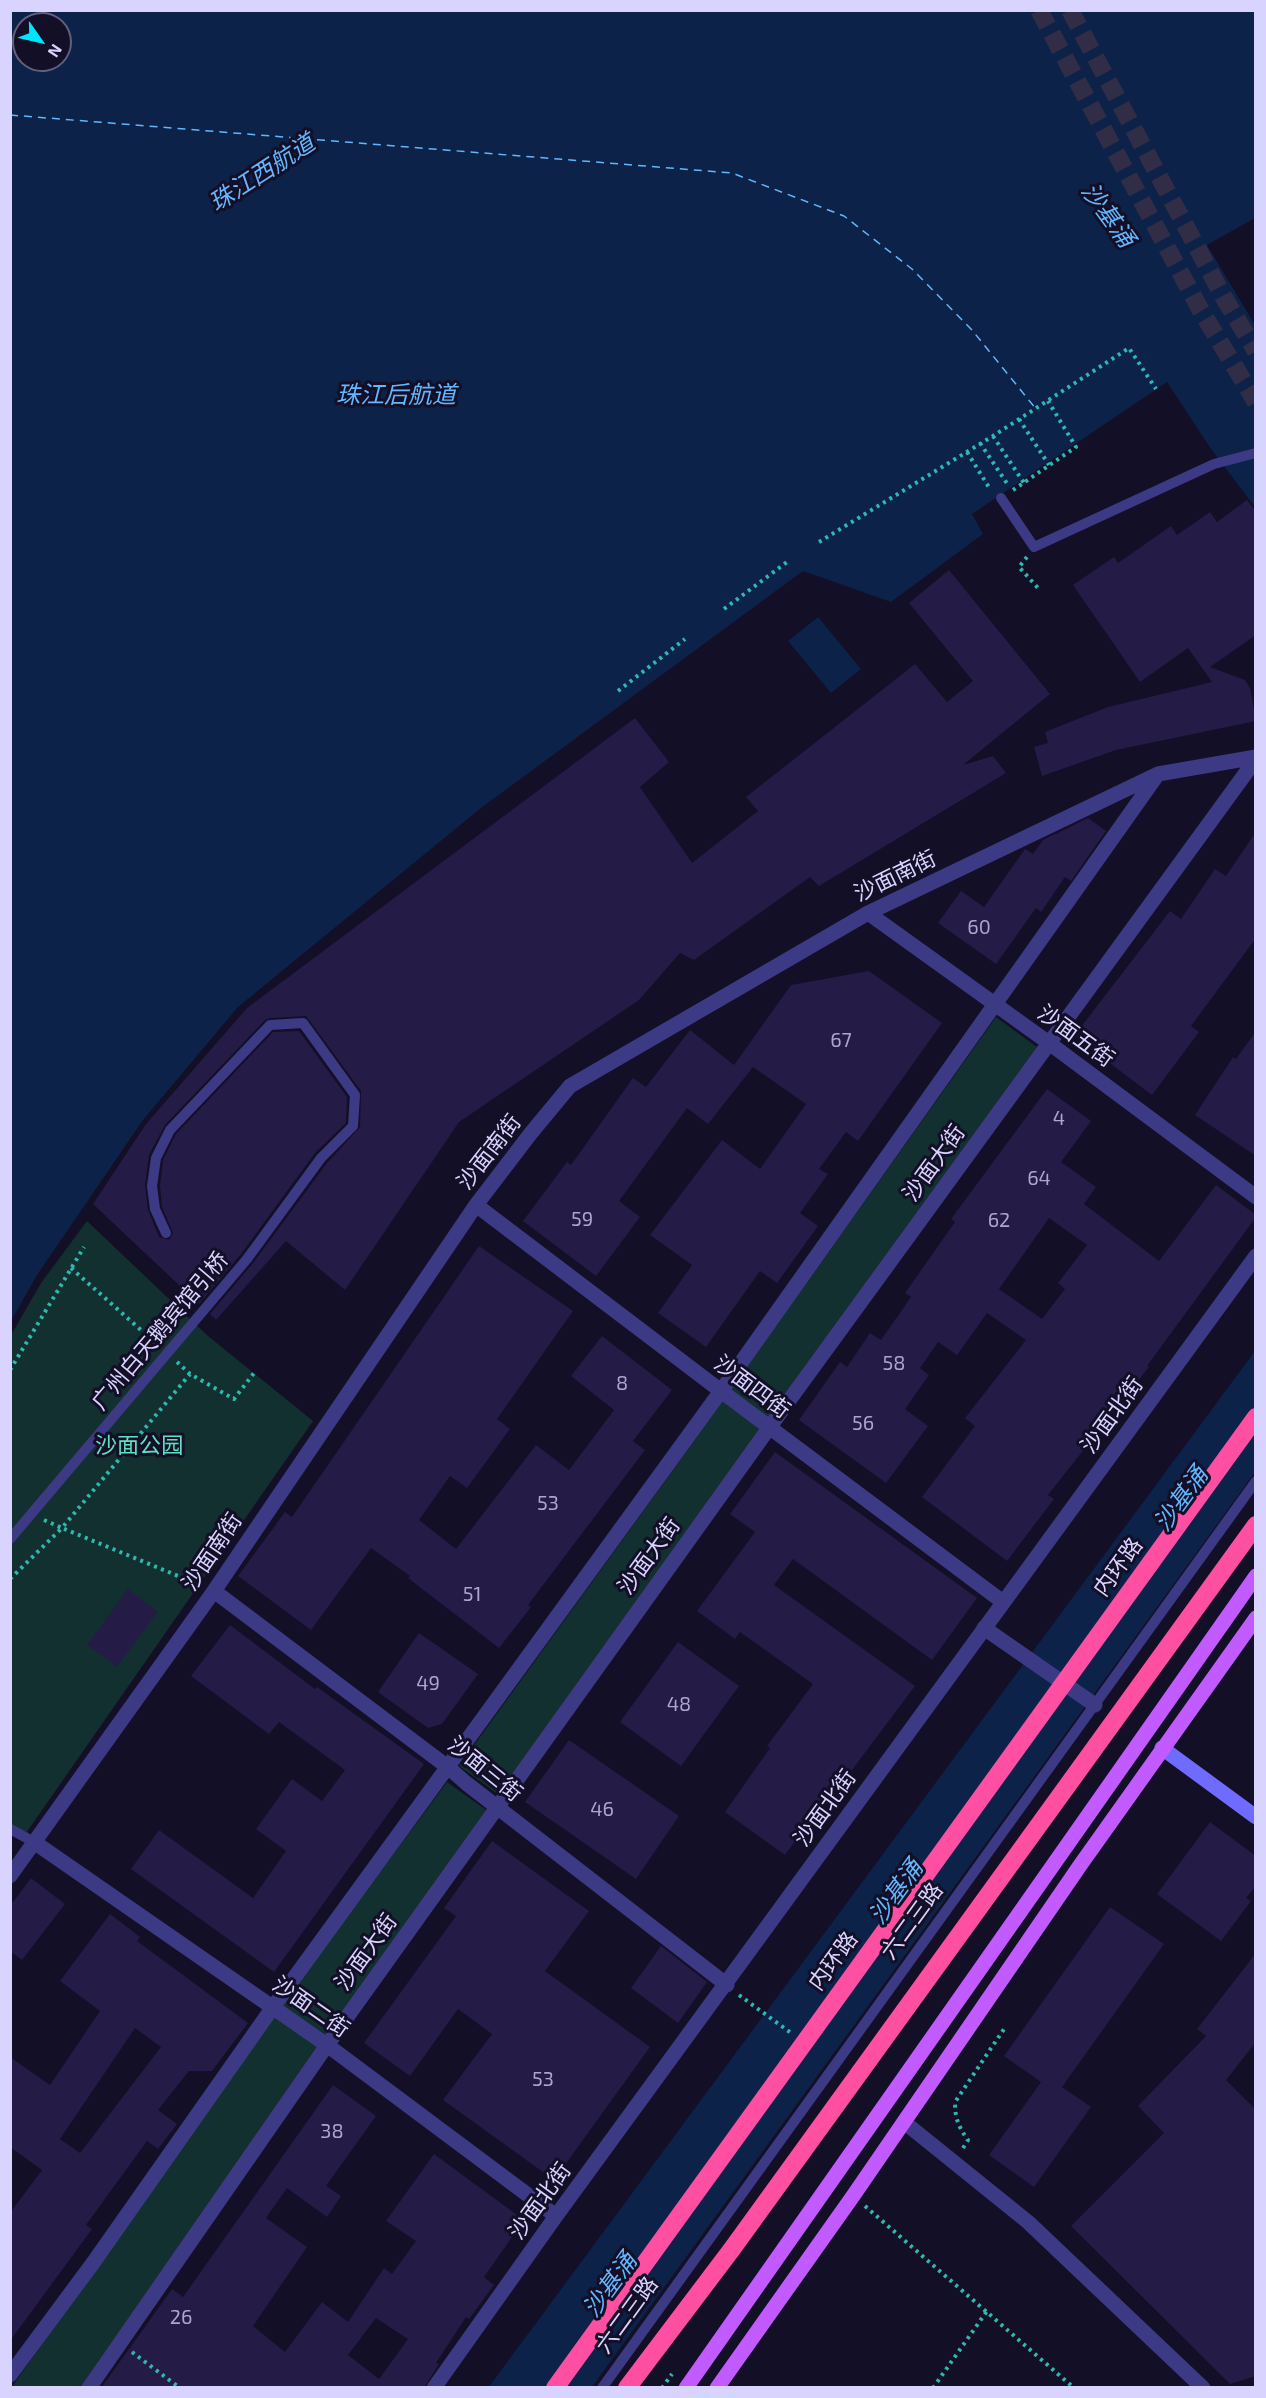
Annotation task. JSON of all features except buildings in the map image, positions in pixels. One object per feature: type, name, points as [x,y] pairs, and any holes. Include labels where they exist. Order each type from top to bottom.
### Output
[{"type":"highway","name":"内环路","points":[[555,2388],[1256,1417]]},
{"type":"highway","points":[[627,2388],[732,2249],[1256,1525]]},
{"type":"highway","points":[[642,2388],[732,2249]]},
{"type":"main road","points":[[686,2388],[1256,1575]]},
{"type":"main road","points":[[717,2388],[853,2196],[1162,1748],[1256,1618]]},
{"type":"street","name":"沙面南街","points":[[10,1876],[214,1591],[476,1205],[570,1086],[868,913],[1158,774],[1256,758]]},
{"type":"street","name":"沙面大街","points":[[89,2388],[327,2045],[769,1428],[1256,758]]},
{"type":"street","name":"沙面大街","points":[[13,2367],[93,2263],[273,2007],[721,1391],[1158,774]]},
{"type":"street","name":"沙面五街","points":[[868,913],[1049,1043],[1256,1197]]},
{"type":"street","name":"沙面四街","points":[[476,1205],[769,1428],[1003,1602]]},
{"type":"street","name":"沙面北街","points":[[434,2388],[556,2216],[1256,1256]]},
{"type":"street","name":"沙面三街","points":[[214,1591],[449,1767],[497,1808],[726,1984]]},
{"type":"street","points":[[984,1628],[1093,1704]]},
{"type":"street","points":[[1162,1748],[1256,1817]]},
{"type":"street","name":"沙面二街","points":[[34,1842],[327,2045],[556,2216]]},
{"type":"street","points":[[904,2122],[1028,2222],[1203,2388]]},
{"type":"lane","points":[[999,498],[1034,547],[1214,464],[1256,453]]},
{"type":"lane","name":"广州白天鹅宾馆引桥","points":[[10,1539],[247,1259],[321,1158],[353,1126],[355,1095],[303,1023],[270,1025],[170,1130],[156,1158],[152,1186],[155,1209],[166,1233]]},
{"type":"lane","name":"六二三路","points":[[602,2388],[1256,1480]]},
{"type":"lane","points":[[10,1829],[34,1842]]},
{"type":"path","points":[[819,542],[993,436],[1129,348],[1156,389]]},
{"type":"path","points":[[966,452],[999,498],[1024,483],[1076,447],[1048,401]]},
{"type":"path","points":[[1019,419],[1049,465]]},
{"type":"path","points":[[993,436],[1024,483]]},
{"type":"path","points":[[980,443],[1010,488]]},
{"type":"path","points":[[1034,547],[1019,567],[1038,588]]},
{"type":"path","points":[[724,609],[787,562]]},
{"type":"path","points":[[618,691],[685,639]]},
{"type":"path","points":[[10,1370],[84,1247]]},
{"type":"path","points":[[10,1579],[62,1528],[190,1374]]},
{"type":"path","points":[[62,1528],[214,1591]]},
{"type":"path","points":[[726,1984],[792,2034]]},
{"type":"path","points":[[954,2162],[968,2140],[958,2127],[955,2102],[1006,2026]]},
{"type":"path","points":[[853,2196],[1074,2388]]},
{"type":"path","points":[[933,2388],[987,2311]]},
{"type":"path","points":[[120,2343],[180,2388]]},
{"type":"green space","points":[[996,1017],[1041,1050],[768,1418],[729,1392]]},
{"type":"green space","name":"沙面公园","points":[[87,1221],[208,1336],[313,1421],[24,1836],[11,1826],[11,1335],[41,1283]]},
{"type":"green space","points":[[723,1401],[761,1428],[499,1795],[459,1766]]},
{"type":"green space","points":[[447,1782],[489,1812],[327,2035],[281,2006]]},
{"type":"green space","points":[[274,2017],[317,2046],[82,2387],[11,2388]]},
{"type":"water","name":"珠江后航道","points":[[11,11],[1255,11],[1255,218],[1207,245],[1255,325],[1255,507],[1211,449],[1167,382],[972,514],[983,534],[891,602],[803,571],[481,808],[238,1007],[143,1120],[37,1275],[11,1321]]},
{"type":"water","points":[[818,617],[861,669],[831,693],[788,641]]},
{"type":"water","name":"沙基涌","points":[[1255,1351],[1255,1472],[592,2387],[488,2388]]},
{"type":"ferry route","points":[[10,115],[732,173],[844,216],[912,269],[972,330],[1036,409]]},
{"type":"tunnel","points":[[1039,10],[1200,309],[1256,402]]},
{"type":"tunnel","points":[[1070,10],[1223,296],[1256,351]]},
{"type":"water label","name":"珠江西航道","points":[[262,173]]}]
